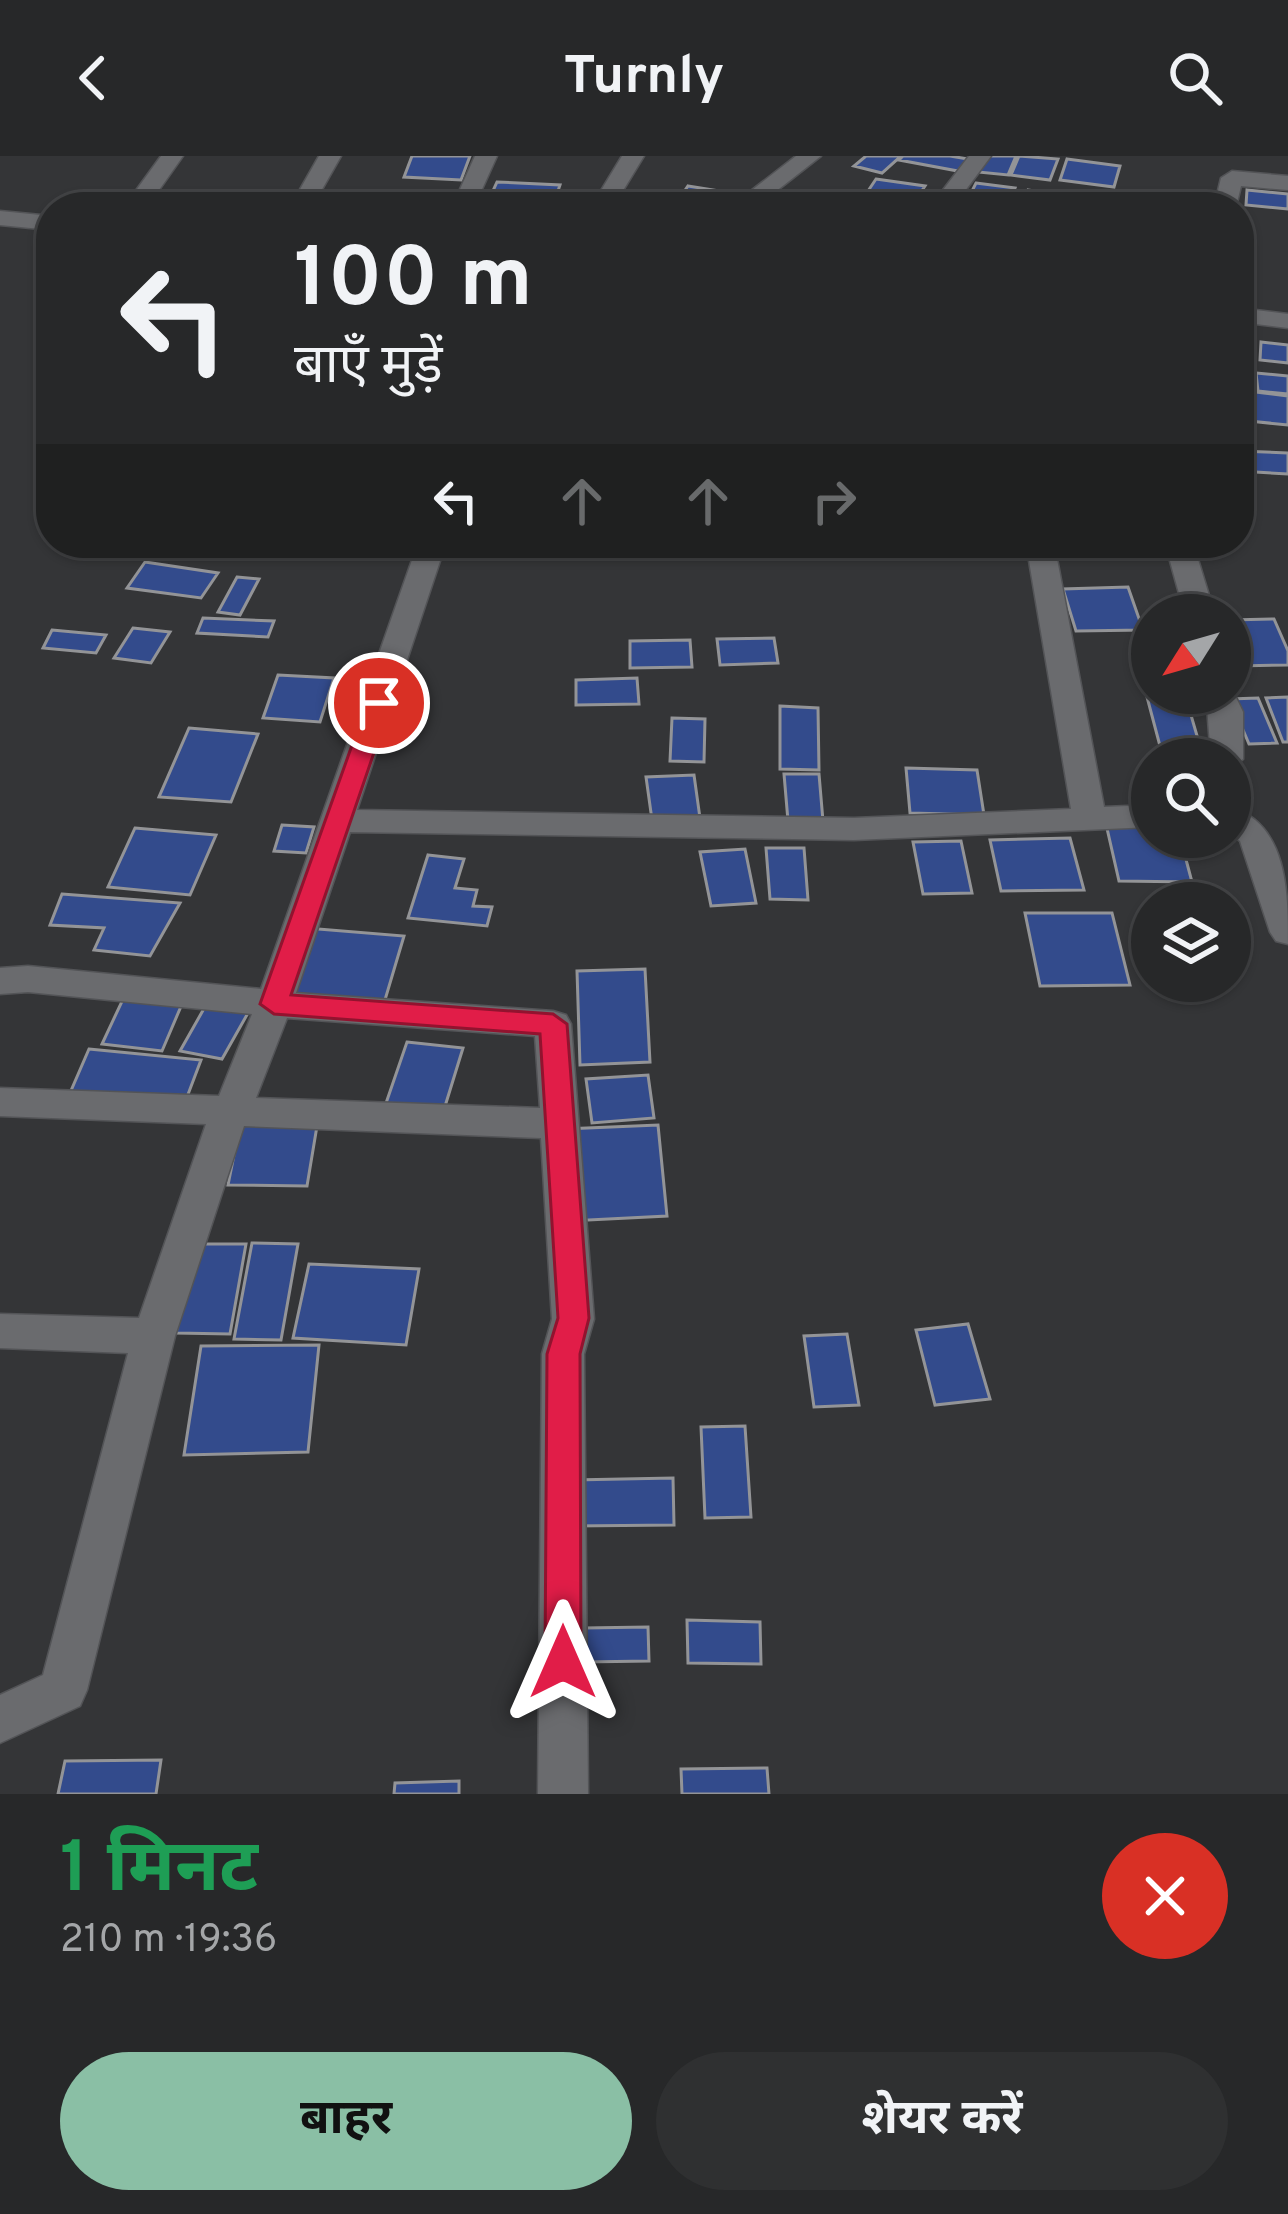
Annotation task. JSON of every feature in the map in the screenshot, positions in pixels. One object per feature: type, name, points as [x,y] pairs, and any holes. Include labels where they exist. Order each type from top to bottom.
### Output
[{"type":"street","points":[[146,192],[172,156]]},
{"type":"street","points":[[310,192],[330,156]]},
{"type":"street","points":[[470,192],[486,156]]},
{"type":"street","points":[[611,192],[633,156]]},
{"type":"street","points":[[761,192],[810,156]]},
{"type":"street","points":[[952,192],[980,156]]},
{"type":"street","points":[[1229,192],[1232,178],[1288,183]]},
{"type":"street","points":[[0,218],[36,222]]},
{"type":"street","points":[[1254,317],[1288,321]]},
{"type":"street","points":[[0,1720],[63,1690],[154,1336],[427,558]]},
{"type":"street","points":[[1043,558],[1089,815]]},
{"type":"street","points":[[1183,558],[1194,594]]},
{"type":"street","points":[[338,821],[854,829],[1131,816]]},
{"type":"street","points":[[1251,833],[1288,932]]},
{"type":"street","points":[[0,981],[28,979],[274,1004],[553,1024],[574,1318],[563,1354],[562,1794]]},
{"type":"street","points":[[0,1102],[562,1124]]},
{"type":"street","points":[[0,1331],[154,1336]]},
{"type":"building","points":[[412,156],[470,156],[461,180],[404,177]]},
{"type":"building","points":[[866,156],[901,156],[882,173],[854,166]]},
{"type":"building","points":[[903,156],[968,159],[958,171],[899,160]]},
{"type":"building","points":[[984,156],[1016,156],[1008,175],[978,172]]},
{"type":"building","points":[[1019,156],[1058,159],[1050,180],[1011,175]]},
{"type":"building","points":[[1067,159],[1120,166],[1114,187],[1060,180]]},
{"type":"building","points":[[876,179],[925,186],[921,192],[867,192]]},
{"type":"building","points":[[497,182],[560,185],[558,192],[492,192]]},
{"type":"building","points":[[976,183],[1015,188],[1013,192],[972,192]]},
{"type":"building","points":[[688,186],[726,192],[684,192]]},
{"type":"building","points":[[1247,190],[1288,194],[1288,209],[1254,206],[1254,192]]},
{"type":"building","points":[[1261,342],[1288,345],[1288,363],[1260,360]]},
{"type":"building","points":[[1256,373],[1288,376],[1288,394],[1258,391]]},
{"type":"building","points":[[1254,392],[1288,396],[1288,425],[1254,422]]},
{"type":"building","points":[[1254,452],[1288,453],[1288,474],[1254,472]]},
{"type":"building","points":[[145,562],[218,573],[201,598],[127,588]]},
{"type":"building","points":[[237,577],[259,579],[240,615],[218,612]]},
{"type":"building","points":[[1128,587],[1131,630],[1076,631],[1063,589]]},
{"type":"building","points":[[203,618],[274,621],[268,637],[197,633]]},
{"type":"building","points":[[1274,619],[1288,651],[1288,665],[1251,666],[1251,620]]},
{"type":"building","points":[[133,628],[170,632],[151,663],[114,658]]},
{"type":"building","points":[[52,630],[106,635],[96,653],[43,648]]},
{"type":"building","points":[[774,638],[778,663],[720,665],[717,639]]},
{"type":"building","points":[[690,640],[692,667],[630,668],[630,641]]},
{"type":"building","points":[[278,675],[334,678],[320,722],[263,718]]},
{"type":"building","points":[[637,678],[639,704],[576,705],[576,680]]},
{"type":"building","points":[[1288,697],[1288,742],[1283,742],[1266,698]]},
{"type":"building","points":[[1251,698],[1258,698],[1277,743],[1251,744],[1251,738],[1246,738],[1236,714],[1251,714]]},
{"type":"building","points":[[780,706],[818,708],[819,770],[780,769]]},
{"type":"building","points":[[1152,714],[1191,714],[1198,738],[1158,738]]},
{"type":"building","points":[[672,718],[705,719],[704,762],[670,761]]},
{"type":"building","points":[[189,728],[258,734],[231,802],[159,797]]},
{"type":"building","points":[[906,768],[977,770],[984,815],[910,813]]},
{"type":"building","points":[[784,774],[819,774],[823,821],[788,821]]},
{"type":"building","points":[[694,775],[700,818],[652,820],[646,777]]},
{"type":"building","points":[[1106,824],[1131,825],[1131,858],[1186,858],[1192,882],[1119,881]]},
{"type":"building","points":[[282,825],[314,827],[306,853],[274,851]]},
{"type":"building","points":[[135,828],[216,835],[190,895],[108,887]]},
{"type":"building","points":[[1070,838],[1084,890],[1001,891],[990,840]]},
{"type":"building","points":[[961,841],[972,893],[923,894],[913,842]]},
{"type":"building","points":[[766,848],[804,848],[808,900],[770,899]]},
{"type":"building","points":[[745,849],[756,903],[711,906],[700,852]]},
{"type":"building","points":[[428,855],[464,859],[455,888],[477,890],[473,906],[492,907],[487,926],[408,918]]},
{"type":"building","points":[[62,894],[180,903],[150,956],[94,950],[104,928],[50,925]]},
{"type":"building","points":[[1025,913],[1112,913],[1130,985],[1040,986]]},
{"type":"building","points":[[306,928],[404,936],[382,1010],[281,1000]]},
{"type":"building","points":[[645,969],[650,1062],[580,1065],[577,971]]},
{"type":"building","points":[[124,997],[182,1004],[162,1051],[102,1044]]},
{"type":"building","points":[[206,1005],[248,1013],[222,1059],[180,1051]]},
{"type":"building","points":[[407,1042],[463,1048],[442,1116],[384,1109]]},
{"type":"building","points":[[89,1049],[201,1060],[184,1105],[70,1093]]},
{"type":"building","points":[[648,1075],[654,1118],[592,1123],[586,1079]]},
{"type":"building","points":[[240,1125],[317,1126],[307,1186],[228,1185]]},
{"type":"building","points":[[658,1125],[667,1216],[569,1221],[564,1129]]},
{"type":"building","points":[[252,1243],[298,1244],[281,1340],[234,1339]]},
{"type":"building","points":[[195,1244],[246,1244],[230,1334],[176,1333]]},
{"type":"building","points":[[309,1264],[419,1269],[406,1345],[293,1338]]},
{"type":"building","points":[[968,1324],[990,1399],[935,1405],[916,1330]]},
{"type":"building","points":[[847,1334],[859,1405],[814,1407],[804,1336]]},
{"type":"building","points":[[319,1345],[308,1452],[184,1455],[201,1346]]},
{"type":"building","points":[[745,1426],[751,1517],[705,1518],[701,1427]]},
{"type":"building","points":[[673,1478],[674,1525],[572,1526],[572,1480]]},
{"type":"building","points":[[687,1620],[760,1622],[761,1664],[688,1663]]},
{"type":"building","points":[[648,1627],[649,1661],[583,1662],[584,1628]]},
{"type":"building","points":[[161,1760],[156,1794],[58,1794],[65,1761]]},
{"type":"building","points":[[767,1768],[769,1794],[682,1794],[681,1769]]},
{"type":"building","points":[[459,1781],[459,1794],[394,1794],[395,1783]]},
{"type":"route","points":[[379,703],[274,1004],[553,1024],[574,1318],[563,1354],[563,1662]]}]
